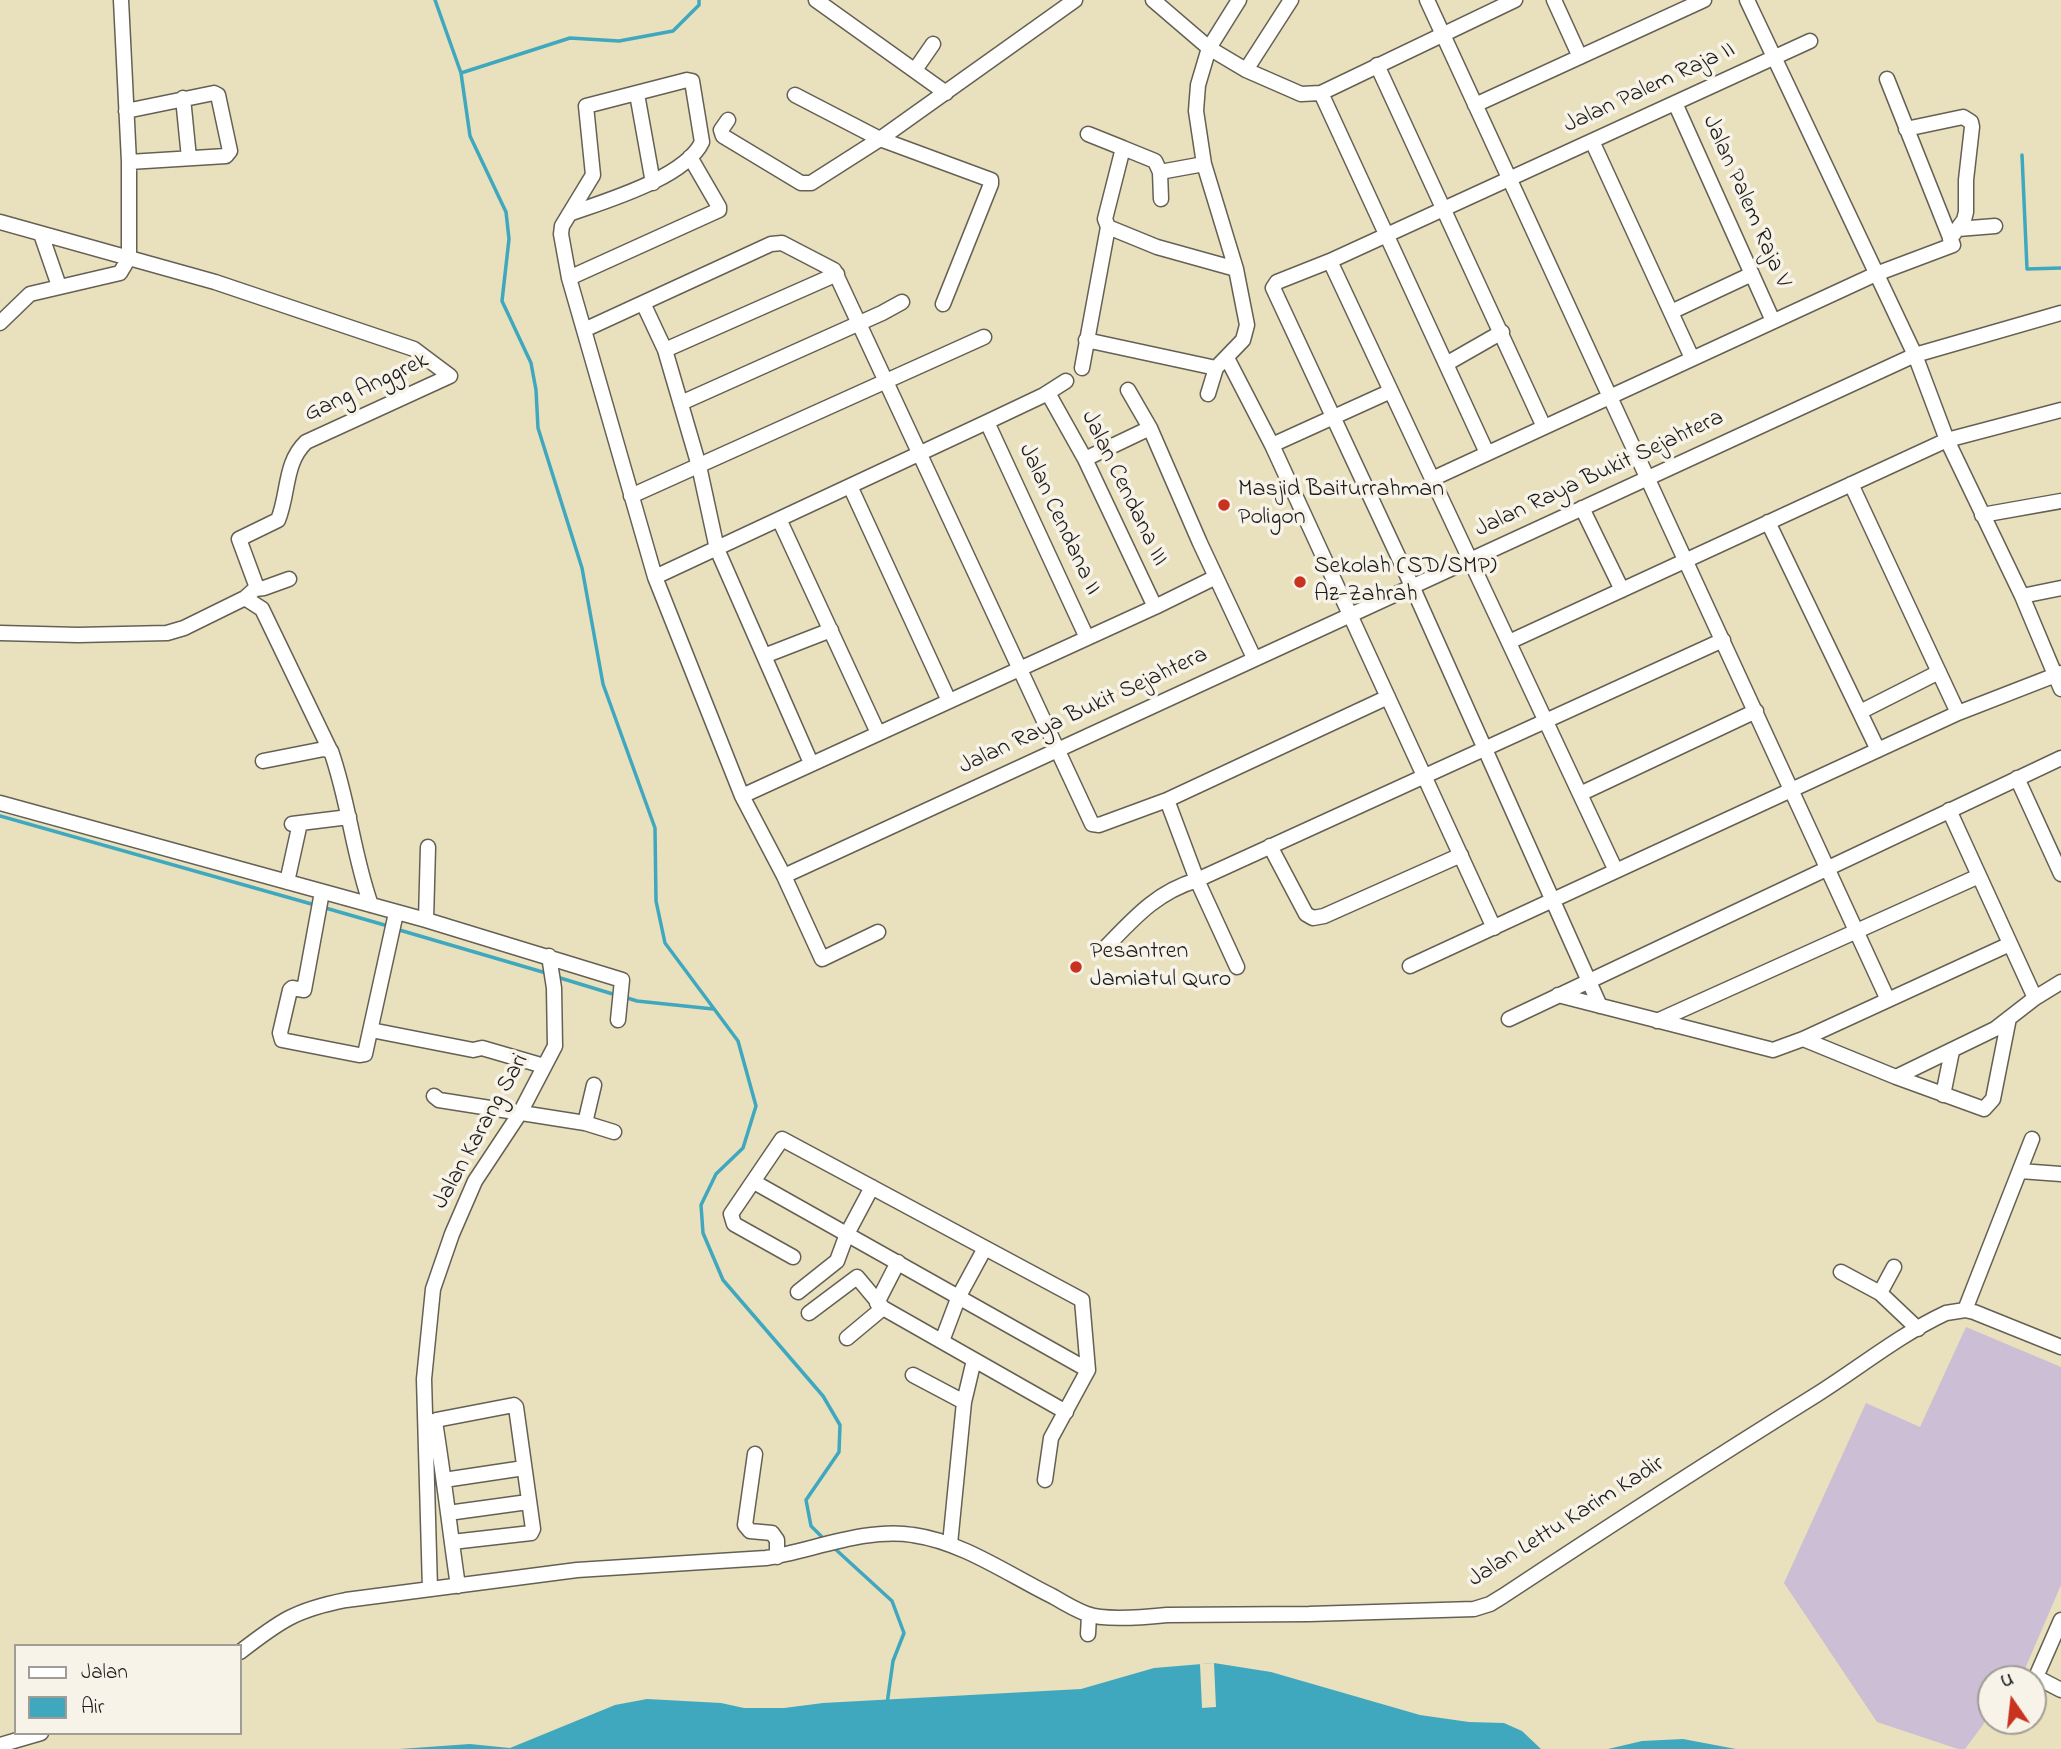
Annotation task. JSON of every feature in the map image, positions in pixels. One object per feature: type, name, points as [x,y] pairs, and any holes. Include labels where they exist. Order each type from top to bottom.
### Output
[{"type":"street","points":[[0,323],[30,294],[120,273],[129,258],[129,162],[121,0]]},
{"type":"street","points":[[816,0],[946,93]]},
{"type":"street","points":[[728,120],[720,130],[723,136],[807,184],[880,139],[1075,0]]},
{"type":"street","points":[[1153,0],[1209,48],[1246,70],[1301,94],[1321,93],[1515,0]]},
{"type":"street","points":[[1208,394],[1216,368],[1243,340],[1247,325],[1236,269],[1204,164],[1196,111],[1198,85],[1209,48],[1240,0]]},
{"type":"street","points":[[1246,70],[1291,0]]},
{"type":"street","points":[[1427,0],[1888,1000]]},
{"type":"street","points":[[1555,0],[1580,57]]},
{"type":"street","points":[[1475,105],[1580,57],[1679,5],[1704,0]]},
{"type":"street","points":[[1747,0],[1914,355],[1947,440],[2022,596],[2057,673],[2061,689]]},
{"type":"street","name":"Jalan Palem Raja II","points":[[1334,418],[1273,288],[1278,282],[1330,261],[1810,41]]},
{"type":"street","points":[[915,70],[933,44]]},
{"type":"street","points":[[1377,65],[1544,427]]},
{"type":"street","points":[[1887,79],[1906,129],[1954,234]]},
{"type":"street","points":[[569,214],[653,183],[690,157],[702,142],[692,81],[687,80],[586,106],[593,175],[569,214],[562,226],[569,278],[655,577],[742,796],[784,876],[822,959],[878,932]]},
{"type":"street","points":[[126,111],[212,92],[218,96],[230,151],[226,156],[129,162]]},
{"type":"street","points":[[1321,93],[1487,453]]},
{"type":"street","points":[[637,94],[653,183]]},
{"type":"street","points":[[795,95],[880,139],[991,180],[943,304]]},
{"type":"street","points":[[183,98],[189,158]]},
{"type":"street","name":"Jalan Palem Raja V","points":[[1675,103],[1773,321]]},
{"type":"street","points":[[1432,479],[1876,274],[1953,245],[1954,234],[1964,219],[1967,202],[1971,122],[1963,117],[1906,129]]},
{"type":"street","points":[[1088,134],[1151,158],[1160,172],[1161,200]]},
{"type":"street","points":[[1592,141],[1692,358]]},
{"type":"street","points":[[1082,368],[1108,227],[1105,219],[1123,148]]},
{"type":"street","points":[[569,278],[719,210],[690,157]]},
{"type":"street","points":[[1160,172],[1204,164]]},
{"type":"street","points":[[0,222],[129,258]]},
{"type":"street","points":[[1954,234],[1995,226]]},
{"type":"street","points":[[1108,227],[1157,247],[1236,269]]},
{"type":"street","points":[[41,233],[59,286]]},
{"type":"street","points":[[584,330],[777,243],[831,267],[837,274],[1089,821],[1095,825],[1167,800],[1388,697]]},
{"type":"street","name":"Gang Anggrek","points":[[129,258],[215,282],[414,349],[450,376],[306,442],[297,451],[291,463],[280,516],[276,522],[240,539],[256,585],[250,593]]},
{"type":"street","points":[[1330,261],[1616,871]]},
{"type":"street","points":[[665,350],[837,274]]},
{"type":"street","points":[[1671,312],[1752,275]]},
{"type":"street","points":[[681,403],[902,302]]},
{"type":"street","points":[[643,303],[665,350],[681,403],[699,466],[717,549],[811,764]]},
{"type":"street","name":"Jalan Raya Bukit Sejahtera","points":[[784,876],[1914,355],[2061,313]]},
{"type":"street","points":[[1446,364],[1502,332]]},
{"type":"street","points":[[631,496],[984,337]]},
{"type":"street","points":[[1086,340],[1216,368]]},
{"type":"street","points":[[1227,358],[1272,445],[1494,928]]},
{"type":"street","points":[[655,577],[1048,393],[1066,380]]},
{"type":"street","points":[[1128,390],[1150,428],[1254,658]]},
{"type":"street","points":[[1272,445],[1391,391]]},
{"type":"street","name":"Jalan Cendana III","points":[[1048,393],[1085,459],[1155,607]]},
{"type":"street","points":[[1509,642],[1947,440],[2061,410]]},
{"type":"street","points":[[1334,418],[1600,1006]]},
{"type":"street","name":"Jalan Cendana II","points":[[987,422],[1087,638]]},
{"type":"street","points":[[1085,459],[1150,428]]},
{"type":"street","points":[[1851,484],[1958,713]]},
{"type":"street","points":[[850,486],[949,701]]},
{"type":"street","points":[[1982,515],[2061,501]]},
{"type":"street","points":[[1582,508],[1622,590]]},
{"type":"street","points":[[779,519],[878,733]]},
{"type":"street","points":[[1768,522],[1878,750]]},
{"type":"street","points":[[742,796],[1216,577]]},
{"type":"street","points":[[0,633],[167,633],[184,628],[250,593],[289,579]]},
{"type":"street","points":[[2022,596],[2061,588]]},
{"type":"street","points":[[250,593],[262,609],[330,750],[343,786],[361,877],[371,905]]},
{"type":"street","points":[[764,656],[831,630]]},
{"type":"street","points":[[1107,946],[1160,895],[1180,885],[1197,880],[1723,640]]},
{"type":"street","points":[[1860,712],[1939,672]]},
{"type":"street","points":[[1410,967],[1958,713],[2057,673]]},
{"type":"street","points":[[1580,794],[1756,711]]},
{"type":"street","points":[[262,761],[330,750]]},
{"type":"street","points":[[1509,1018],[2061,758]]},
{"type":"street","points":[[2017,778],[2061,874]]},
{"type":"street","points":[[1167,800],[1197,880],[1237,967]]},
{"type":"street","points":[[0,803],[288,882],[321,901],[371,905],[395,916],[426,920],[550,961],[622,979],[618,1020]]},
{"type":"street","points":[[1949,810],[2035,998]]},
{"type":"street","points":[[288,882],[295,824],[349,817]]},
{"type":"street","points":[[426,920],[428,846]]},
{"type":"street","points":[[1270,846],[1306,914],[1313,918],[1324,916],[1461,855]]},
{"type":"street","points":[[1657,1021],[1979,876]]},
{"type":"street","points":[[321,901],[304,990],[290,990],[280,1032],[282,1040],[363,1055],[395,916]]},
{"type":"street","points":[[1558,995],[1768,1050],[1803,1039],[2010,944]]},
{"type":"street","name":"Jalan Karang Sari","points":[[430,1589],[424,1379],[433,1289],[452,1234],[475,1181],[520,1114],[556,1041],[550,961]]},
{"type":"street","points":[[1896,1077],[1996,1029],[2035,998],[2061,982]]},
{"type":"street","points":[[1803,1039],[1980,1109],[1991,1103],[2009,1018]]},
{"type":"street","points":[[370,1030],[473,1050],[482,1048],[544,1066]]},
{"type":"street","points":[[1943,1095],[1952,1051]]},
{"type":"street","points":[[585,1123],[594,1085]]},
{"type":"street","points":[[434,1096],[439,1100],[585,1123],[614,1132]]},
{"type":"street","points":[[793,1257],[732,1222],[731,1214],[782,1139],[1083,1301],[1088,1370],[1048,1447],[1045,1479]]},
{"type":"street","points":[[2032,1139],[1965,1310],[2061,1348]]},
{"type":"street","points":[[2020,1171],[2061,1174]]},
{"type":"street","points":[[754,1182],[1088,1370]]},
{"type":"street","points":[[798,1292],[837,1261],[847,1234],[872,1187]]},
{"type":"street","points":[[942,1341],[959,1296],[985,1248]]},
{"type":"street","points":[[846,1338],[880,1306],[898,1262]]},
{"type":"street","points":[[1880,1293],[1894,1267]]},
{"type":"street","points":[[1841,1272],[1880,1293],[1918,1329]]},
{"type":"street","points":[[808,1313],[856,1277],[859,1278],[880,1306],[1066,1412]]},
{"type":"street","name":"Jalan Lettu Karim Kadir","points":[[242,1650],[278,1623],[306,1609],[377,1595],[577,1570],[777,1557],[853,1539],[891,1534],[911,1534],[950,1544],[1089,1615],[1144,1618],[1167,1615],[1462,1611],[1482,1607],[1503,1596],[1678,1480],[1918,1329],[1946,1313],[1965,1310]]},
{"type":"street","points":[[950,1544],[964,1402],[974,1360]]},
{"type":"street","points":[[913,1375],[964,1402]]},
{"type":"street","points":[[452,1542],[529,1535],[533,1529],[516,1407],[513,1405],[437,1418],[435,1422],[458,1586]]},
{"type":"street","points":[[755,1454],[745,1525],[750,1531],[772,1533],[777,1540],[777,1557]]},
{"type":"street","points":[[444,1480],[524,1468]]},
{"type":"street","points":[[448,1513],[528,1502]]},
{"type":"street","points":[[1088,1634],[1089,1615]]},
{"type":"street","points":[[2061,1620],[2036,1677],[2061,1690]]},
{"type":"street","points":[[0,1745],[34,1735]]},
{"type":"shaded area","points":[[1966,1327],[2061,1367],[2061,1585],[2027,1665],[1977,1665],[1977,1733],[1965,1749],[1877,1722],[1784,1583],[1866,1403],[1920,1427]]},
{"type":"water","points":[[1214,1663],[1271,1672],[1420,1715],[1469,1722],[1504,1723],[1522,1731],[1541,1749],[399,1749],[470,1744],[510,1748],[615,1705],[647,1699],[721,1703],[744,1708],[784,1708],[823,1703],[1081,1689],[1154,1668]]},
{"type":"water","points":[[1683,1739],[1736,1749],[1608,1749],[1642,1741]]},
{"type":"pier","points":[[1214,1663],[1216,1707],[1202,1708],[1200,1664]]},
{"type":"waterway","points":[[435,0],[461,73],[470,136],[506,212],[509,239],[502,301],[531,363],[538,428],[582,568],[603,684],[655,828],[656,901],[665,943],[738,1041],[756,1106],[743,1148],[716,1174],[701,1205],[703,1233],[723,1280],[823,1396],[840,1425],[839,1452],[806,1500],[811,1526],[824,1539]]},
{"type":"waterway","points":[[461,73],[570,38],[619,41],[673,31],[699,5],[699,0]]},
{"type":"waterway","points":[[2022,155],[2027,269],[2061,268]]},
{"type":"waterway","points":[[0,816],[315,905]]},
{"type":"waterway","points":[[322,907],[388,926]]},
{"type":"waterway","points":[[396,929],[546,973]]},
{"type":"waterway","points":[[557,977],[616,995]]},
{"type":"waterway","points":[[624,997],[637,1001],[713,1009]]},
{"type":"waterway","points":[[833,1547],[892,1601],[904,1633],[893,1661],[887,1704]]},
{"type":"place","name":"Masjid Baiturrahman Poligon","points":[[1224,505]]},
{"type":"place","name":"Sekolah (SD/SMP) Az-Zahrah","points":[[1300,582]]},
{"type":"place","name":"Pesantren Jamiatul Quro","points":[[1076,967]]}]
